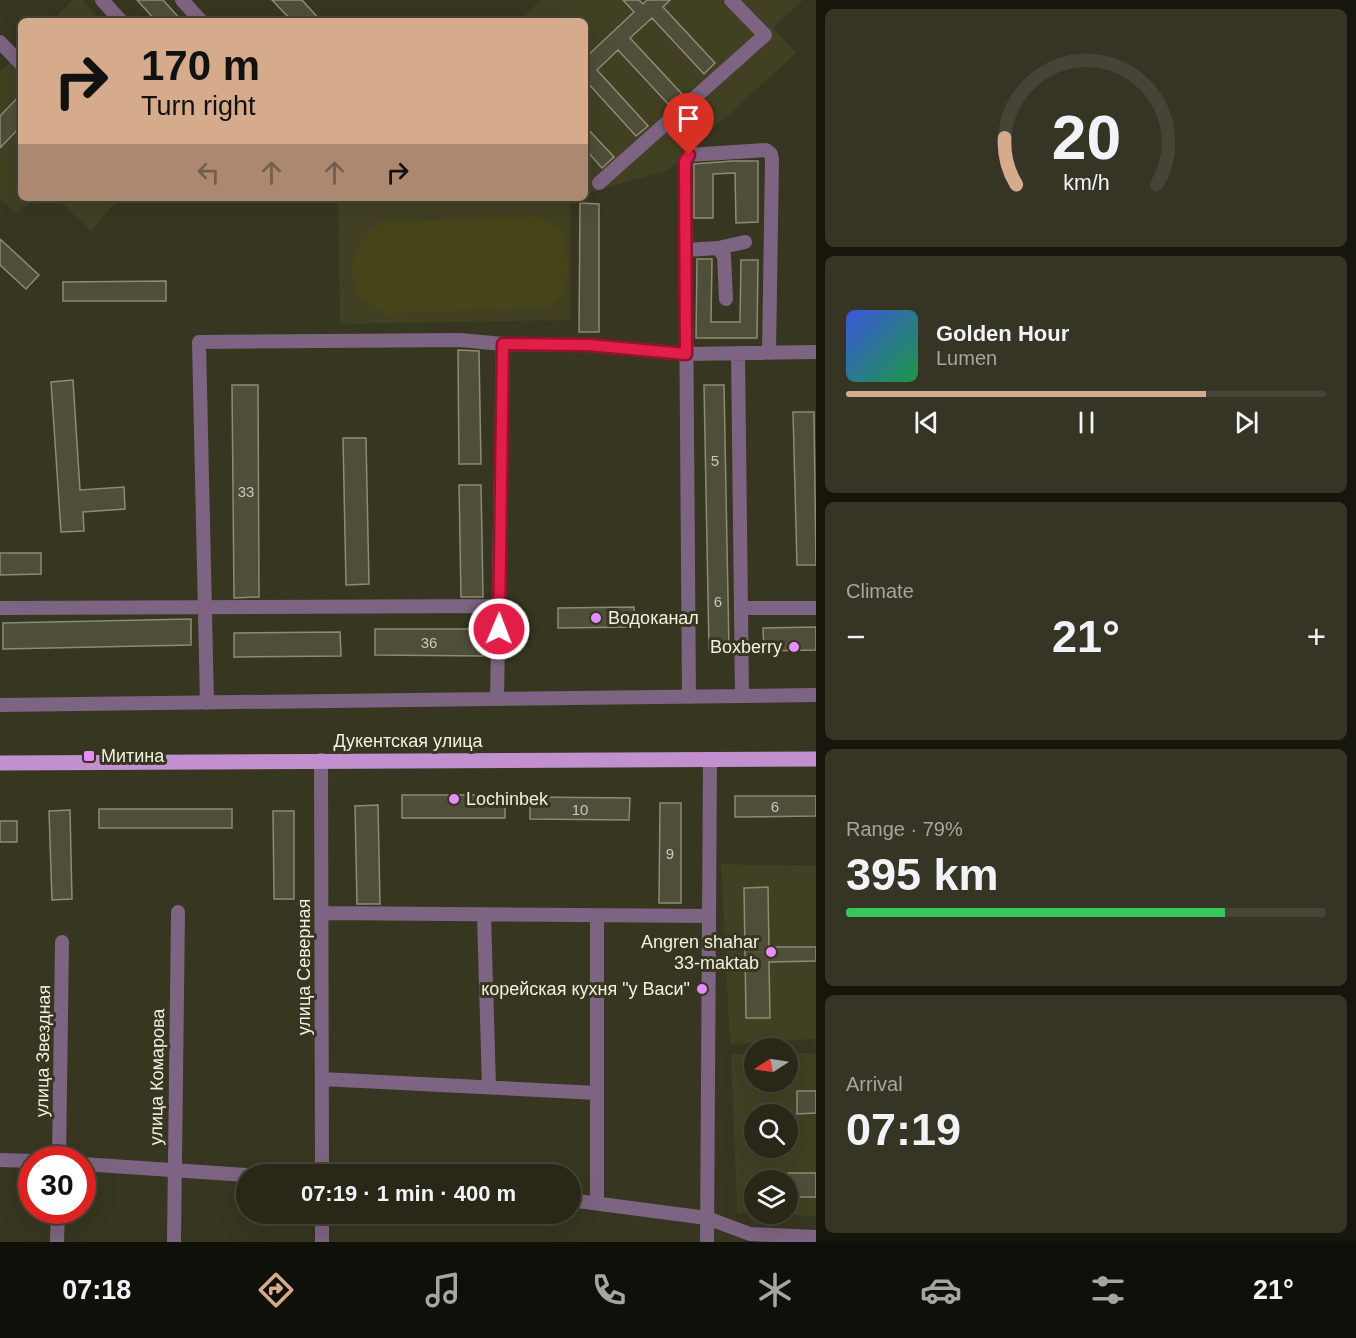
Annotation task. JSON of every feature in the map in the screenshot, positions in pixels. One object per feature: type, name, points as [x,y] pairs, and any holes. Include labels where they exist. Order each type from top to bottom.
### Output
[{"type":"main road","name":"Дукентская улица","points":[[0,763],[816,759]]},
{"type":"street","points":[[102,0],[118,18]]},
{"type":"street","points":[[182,0],[198,18]]},
{"type":"street","points":[[599,183],[765,35],[731,0]]},
{"type":"street","points":[[0,42],[18,61]]},
{"type":"street","points":[[689,697],[686,158],[689,155],[766,150],[771,154],[769,353]]},
{"type":"street","points":[[686,250],[718,248],[745,242]]},
{"type":"street","points":[[718,248],[724,256],[726,299]]},
{"type":"street","points":[[207,703],[199,342],[460,340],[503,344],[588,345],[686,354],[816,352]]},
{"type":"street","points":[[497,699],[503,344]]},
{"type":"street","points":[[738,353],[742,696]]},
{"type":"street","points":[[0,608],[499,606]]},
{"type":"street","points":[[741,608],[816,608]]},
{"type":"street","points":[[0,705],[816,695]]},
{"type":"street","name":"улица Северная","points":[[321,760],[322,1164]]},
{"type":"street","points":[[707,1242],[710,760]]},
{"type":"street","name":"улица Комарова","points":[[174,1242],[177,912]]},
{"type":"street","points":[[323,913],[709,916]]},
{"type":"street","points":[[484,915],[489,1088]]},
{"type":"street","points":[[597,915],[597,1203]]},
{"type":"street","name":"улица Звездная","points":[[59,1146],[62,942]]},
{"type":"street","points":[[322,1078],[597,1093]]},
{"type":"street","points":[[0,1160],[18,1161]]},
{"type":"street","points":[[96,1165],[236,1174]]},
{"type":"street","points":[[581,1201],[706,1218],[750,1234],[816,1237]]},
{"type":"street","points":[[57,1242],[58,1224]]},
{"type":"street","points":[[322,1224],[322,1242]]},
{"type":"shaded area","points":[[73,0],[82,0],[99,18],[55,18]]},
{"type":"shaded area","points":[[541,0],[803,0],[773,28],[796,53],[668,170],[588,193],[588,18],[522,18]]},
{"type":"shaded area","points":[[18,54],[18,201],[34,201],[16,213],[0,199],[0,71]]},
{"type":"shaded area","points":[[60,201],[116,201],[91,231]]},
{"type":"shaded area","points":[[338,201],[570,201],[570,320],[340,324]]},
{"type":"shaded area","points":[[539,216],[563,231],[568,270],[564,292],[550,306],[385,314],[356,292],[351,267],[362,241],[380,222]]},
{"type":"shaded area","name":"Angren shahar 33-maktab","points":[[721,864],[816,866],[816,1039],[744,1038],[744,1043],[730,1044]]},
{"type":"shaded area","points":[[798,1053],[816,1053],[816,1216],[798,1215],[798,1170],[744,1170],[744,1213],[737,1213],[731,1054],[744,1054],[744,1092],[798,1092]]},
{"type":"building","points":[[137,0],[163,0],[179,18],[153,18]]},
{"type":"building","points":[[272,0],[302,0],[318,18],[289,18]]},
{"type":"building","points":[[623,0],[639,0],[643,4],[647,0],[670,0],[663,7],[715,63],[704,74],[652,18],[630,38],[682,94],[670,106],[618,50],[597,70],[648,126],[636,136],[588,83],[588,55],[634,12]]},
{"type":"building","points":[[18,97],[18,129],[0,148],[0,116]]},
{"type":"building","points":[[588,129],[614,157],[602,168],[588,152]]},
{"type":"building","points":[[758,161],[758,222],[736,223],[735,173],[713,174],[713,218],[694,218],[694,164]]},
{"type":"building","points":[[580,203],[599,204],[599,332],[579,332]]},
{"type":"building","points":[[0,239],[39,275],[26,289],[0,265]]},
{"type":"building","points":[[697,259],[712,259],[711,322],[740,322],[741,260],[758,260],[757,338],[696,338]]},
{"type":"building","points":[[166,281],[166,301],[63,301],[63,282]]},
{"type":"building","points":[[458,350],[479,351],[481,464],[459,464]]},
{"type":"building","points":[[73,380],[80,490],[124,487],[125,509],[83,512],[84,531],[61,532],[51,382]]},
{"type":"building","points":[[232,385],[258,385],[259,597],[234,598]]},
{"type":"building","points":[[704,385],[724,385],[729,650],[709,650]]},
{"type":"building","points":[[793,412],[814,412],[816,565],[797,565]]},
{"type":"building","points":[[343,438],[366,438],[369,584],[346,585]]},
{"type":"building","points":[[459,485],[481,485],[483,597],[461,597]]},
{"type":"building","points":[[0,553],[41,553],[41,574],[0,575]]},
{"type":"building","points":[[634,607],[635,627],[558,628],[558,608]]},
{"type":"building","points":[[191,619],[191,645],[3,649],[3,623]]},
{"type":"building","points":[[816,627],[816,650],[764,651],[763,628]]},
{"type":"building","points":[[375,629],[483,629],[483,656],[375,655]]},
{"type":"building","points":[[340,632],[341,656],[234,657],[234,633]]},
{"type":"building","points":[[402,795],[505,795],[505,818],[402,818]]},
{"type":"building","points":[[735,796],[816,796],[816,816],[735,817]]},
{"type":"building","points":[[530,797],[630,798],[629,820],[530,819]]},
{"type":"building","points":[[660,803],[681,803],[681,903],[659,903]]},
{"type":"building","points":[[378,805],[380,904],[357,904],[355,806]]},
{"type":"building","points":[[99,809],[232,809],[232,828],[99,828]]},
{"type":"building","points":[[70,810],[72,899],[52,900],[49,811]]},
{"type":"building","points":[[273,811],[294,811],[294,899],[274,899]]},
{"type":"building","points":[[0,821],[17,821],[17,842],[0,842]]},
{"type":"building","points":[[768,887],[769,947],[816,947],[816,961],[769,962],[770,1018],[746,1018],[744,888]]},
{"type":"building","points":[[798,1091],[816,1091],[816,1113],[798,1114]]},
{"type":"building","points":[[798,1173],[816,1173],[816,1197],[798,1197]]},
{"type":"place","name":"Водоканал","points":[[596,618]]},
{"type":"place","name":"Boxberry","points":[[794,647]]},
{"type":"place","name":"Митина","points":[[89,756]]},
{"type":"place","name":"Lochinbek","points":[[454,799]]},
{"type":"place","name":"Angren shahar 33-maktab","points":[[771,952]]},
{"type":"place","name":"корейская кухня \"у Васи\"","points":[[702,989]]},
{"type":"route","points":[[499,629],[503,344],[588,345],[686,354],[685,162],[689,155]]}]
